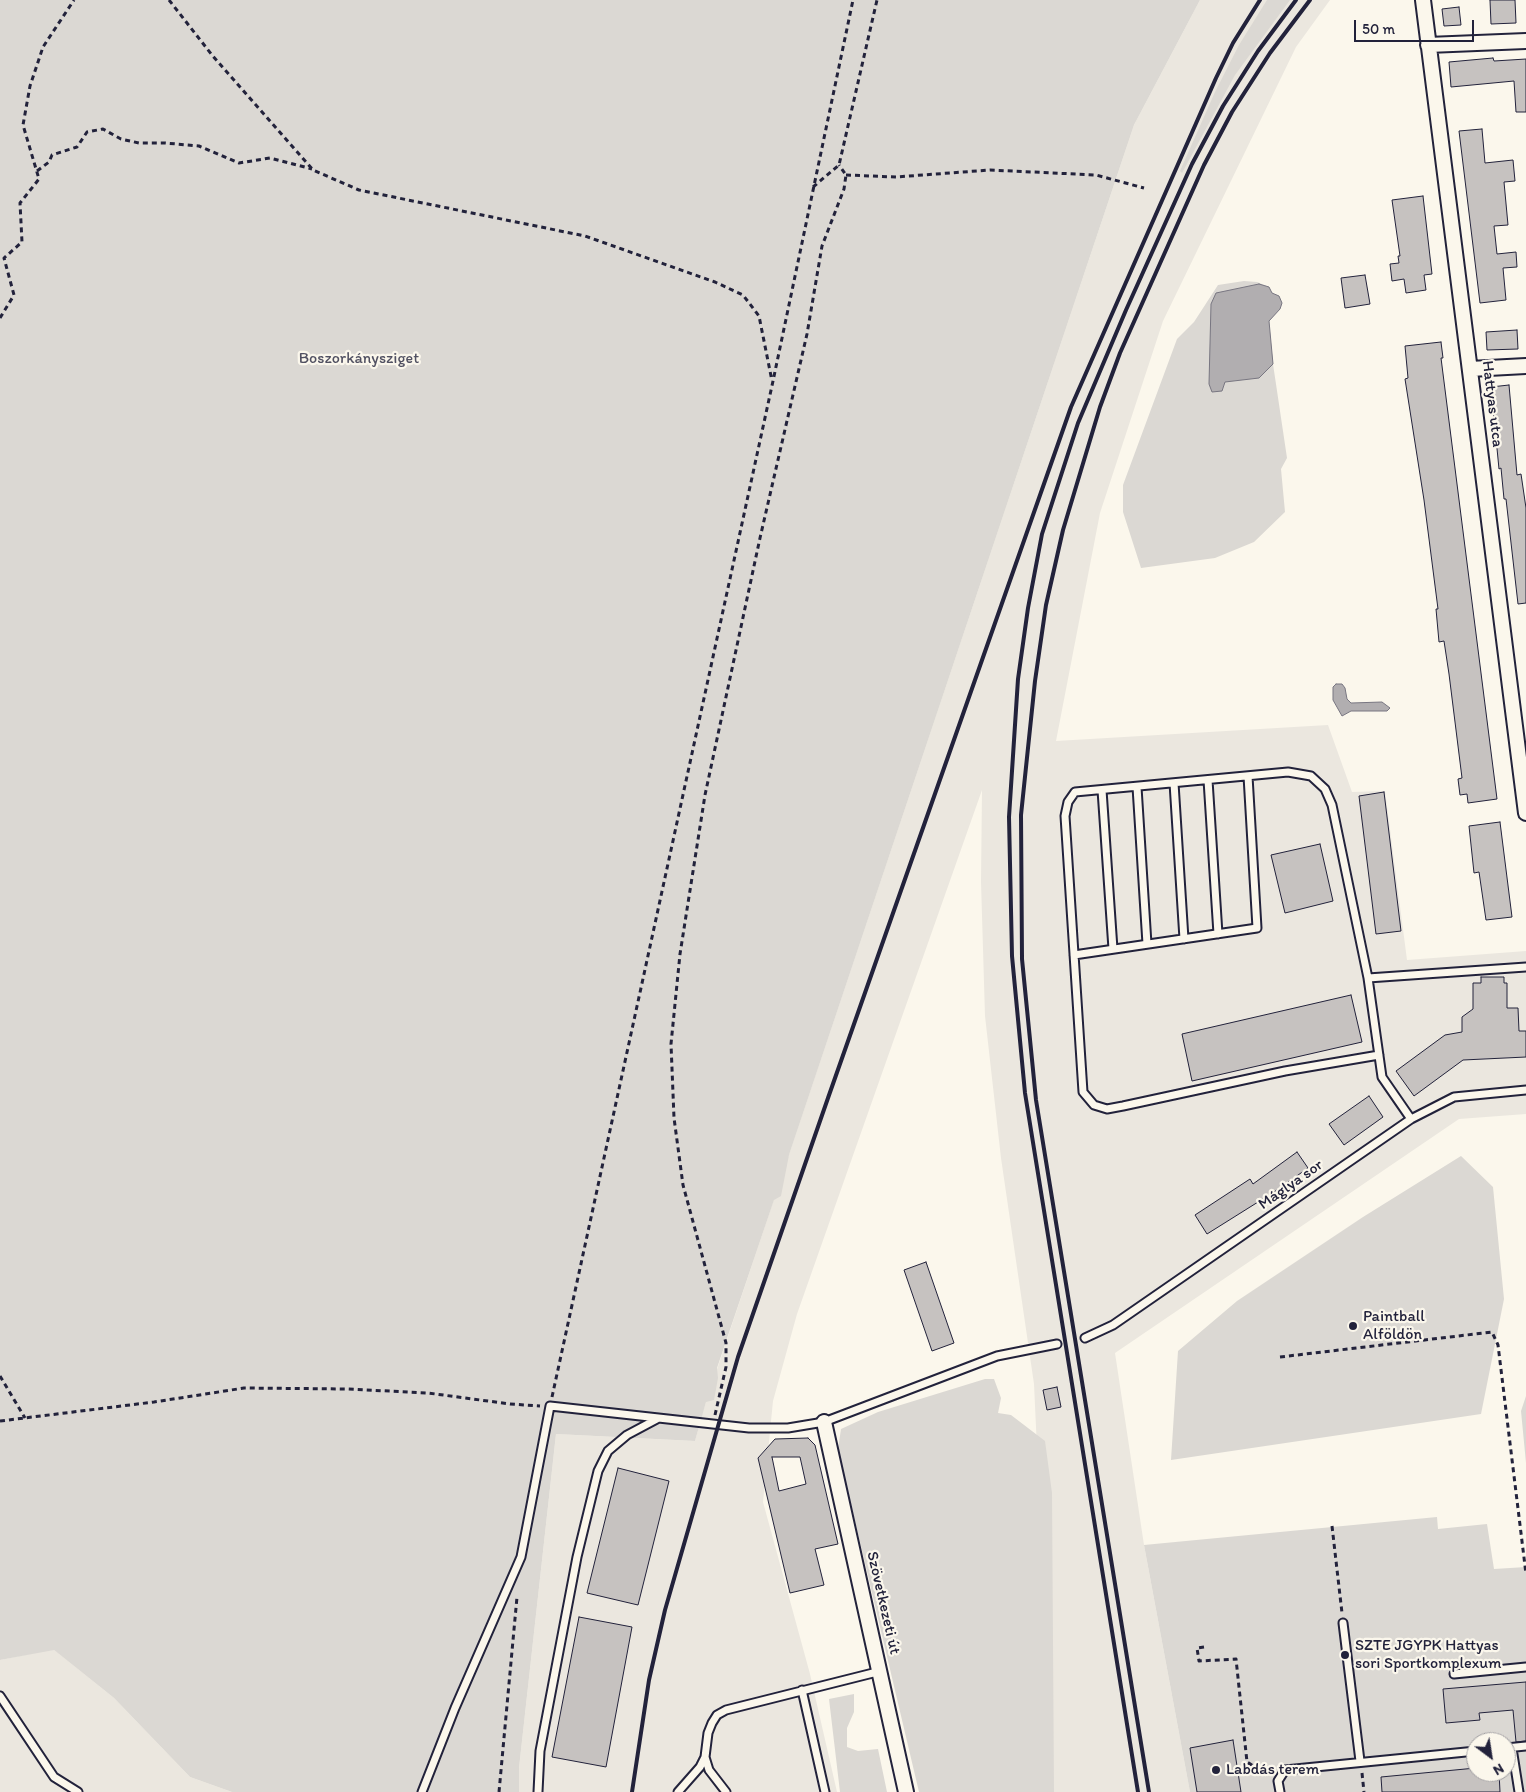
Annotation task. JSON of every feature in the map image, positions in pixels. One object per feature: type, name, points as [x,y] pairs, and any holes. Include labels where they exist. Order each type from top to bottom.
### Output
[{"type":"street","name":"Hattyas utca","points":[[1423,0],[1470,369],[1522,744],[1526,812]]},
{"type":"street","points":[[1428,45],[1526,41]]},
{"type":"street","points":[[1470,369],[1526,366]]},
{"type":"street","name":"Szövetkezeti út","points":[[824,1422],[881,1671],[906,1792]]},
{"type":"lane","points":[[1379,1055],[1285,1071],[1106,1109],[1094,1105],[1083,1092],[1065,816],[1068,802],[1075,792],[1288,772],[1312,776],[1325,789],[1332,805],[1368,978],[1379,1055],[1382,1077],[1411,1119]]},
{"type":"lane","points":[[1074,955],[1257,928],[1248,776]]},
{"type":"lane","points":[[1208,780],[1218,934]]},
{"type":"lane","points":[[1174,783],[1184,939]]},
{"type":"lane","points":[[1137,787],[1148,944]]},
{"type":"lane","points":[[1102,790],[1113,949]]},
{"type":"lane","points":[[1368,978],[1526,967]]},
{"type":"lane","name":"Máglya sor","points":[[1085,1338],[1113,1325],[1411,1119],[1454,1097],[1526,1090]]},
{"type":"lane","points":[[422,1792],[455,1708],[521,1557],[550,1406],[657,1419],[772,1429],[788,1428],[824,1422],[997,1356],[1057,1344]]},
{"type":"lane","points":[[538,1792],[540,1751],[577,1557],[598,1471],[608,1451],[627,1435],[657,1419]]},
{"type":"lane","points":[[1343,1624],[1360,1761]]},
{"type":"lane","points":[[1454,1674],[1526,1667]]},
{"type":"lane","points":[[726,1792],[709,1770],[705,1757],[708,1733],[717,1715],[736,1705],[881,1671]]},
{"type":"lane","points":[[802,1690],[825,1792]]},
{"type":"lane","points":[[0,1696],[54,1777],[78,1792]]},
{"type":"lane","points":[[1280,1792],[1278,1781],[1285,1770],[1466,1752]]},
{"type":"lane","points":[[678,1792],[693,1776],[705,1757]]},
{"type":"lane","points":[[1516,1779],[1519,1792]]},
{"type":"path","points":[[0,318],[14,295],[4,258],[22,242],[20,203],[39,179],[23,125],[30,86],[44,47],[74,0]]},
{"type":"path","points":[[170,0],[212,55],[314,170]]},
{"type":"path","points":[[0,1421],[154,1402],[244,1388],[348,1389],[428,1393],[510,1404],[550,1406],[773,382],[812,188],[853,0]]},
{"type":"path","points":[[812,188],[839,164],[877,0]]},
{"type":"path","points":[[37,171],[48,162],[52,154],[76,147],[87,132],[103,129],[121,139],[139,144],[165,143],[199,146],[238,163],[270,158],[314,170],[359,190],[585,236],[715,282],[744,295],[759,316],[773,382]]},
{"type":"path","points":[[713,1424],[726,1367],[726,1343],[683,1185],[674,1118],[671,1044],[680,954],[705,795],[760,538],[807,334],[822,246],[844,189],[846,176],[839,164]]},
{"type":"path","points":[[846,176],[896,177],[990,170],[1096,175],[1144,188]]},
{"type":"path","points":[[1280,1357],[1492,1332],[1498,1345],[1526,1574]]},
{"type":"path","points":[[0,1376],[25,1418]]},
{"type":"path","points":[[1332,1526],[1343,1624]]},
{"type":"path","points":[[499,1792],[517,1595]]},
{"type":"path","points":[[1204,1647],[1197,1648],[1199,1661],[1236,1659],[1247,1762],[1278,1781]]},
{"type":"path","points":[[1360,1761],[1364,1792]]},
{"type":"shaded area","points":[[1200,0],[1330,0],[1296,47],[1163,321],[1100,513],[1056,741],[1328,725],[1352,792],[1385,791],[1407,960],[1526,951],[1526,1114],[1459,1119],[1115,1353],[1144,1545],[1190,1792],[1053,1792],[1034,1384],[1001,1158],[985,1016],[981,882],[982,790],[797,1314],[773,1401],[763,1502],[810,1674],[837,1792],[519,1792],[519,1768],[556,1434],[695,1441],[702,1414],[1134,125]]},
{"type":"shaded area","points":[[1259,284],[1269,287],[1272,293],[1279,296],[1282,303],[1280,309],[1269,321],[1273,364],[1259,378],[1225,382],[1222,391],[1212,392],[1209,384],[1211,304],[1216,293]]},
{"type":"shaded area","points":[[1336,684],[1342,684],[1345,688],[1347,699],[1351,703],[1382,702],[1390,708],[1387,711],[1351,711],[1342,716],[1333,700],[1333,687]]},
{"type":"shaded area","points":[[53,1649],[114,1698],[190,1777],[232,1792],[0,1792],[0,1660]]},
{"type":"green space","name":"Boszorkánysziget","points":[[0,0],[1200,0],[1134,125],[789,1155],[781,1196],[774,1200],[717,1368],[718,1378],[714,1400],[706,1402],[695,1441],[556,1434],[519,1768],[519,1792],[232,1792],[190,1777],[114,1698],[54,1650],[0,1660]]},
{"type":"green space","points":[[1267,0],[1290,0],[1235,75],[1182,173],[1180,171],[1215,92],[1239,45]]},
{"type":"green space","points":[[1244,281],[1257,282],[1269,287],[1272,293],[1279,296],[1282,303],[1280,309],[1269,321],[1273,364],[1287,458],[1281,469],[1285,512],[1254,542],[1215,558],[1141,568],[1123,512],[1123,485],[1177,339],[1194,322],[1218,285]]},
{"type":"green space","name":"Paintball Alföldön","points":[[1461,1156],[1493,1187],[1504,1299],[1481,1414],[1171,1460],[1178,1351],[1237,1301],[1363,1217]]},
{"type":"green space","points":[[985,1379],[994,1379],[1001,1398],[998,1413],[1011,1415],[1045,1441],[1052,1493],[1054,1792],[919,1792],[838,1449],[841,1429],[878,1412]]},
{"type":"green space","points":[[1526,1396],[1526,1463],[1521,1411]]},
{"type":"green space","name":"SZTE JGYPK Hattyas sori Sportkomplexum","points":[[1437,1517],[1438,1529],[1487,1524],[1494,1569],[1526,1567],[1526,1792],[1190,1792],[1144,1545]]},
{"type":"green space","points":[[854,1694],[854,1712],[847,1728],[847,1747],[858,1751],[878,1749],[887,1792],[840,1792],[829,1699]]},
{"type":"building","points":[[1490,0],[1515,0],[1516,23],[1491,24]]},
{"type":"building","points":[[1459,7],[1461,25],[1444,26],[1442,9]]},
{"type":"building","points":[[1493,58],[1494,61],[1526,59],[1526,112],[1516,112],[1514,81],[1451,87],[1449,62]]},
{"type":"building","points":[[1482,129],[1485,163],[1513,160],[1515,181],[1504,182],[1508,225],[1494,226],[1497,254],[1516,252],[1517,267],[1503,268],[1506,300],[1480,303],[1459,131]]},
{"type":"building","points":[[1423,196],[1432,274],[1424,275],[1426,290],[1406,293],[1404,279],[1392,281],[1390,264],[1399,263],[1398,256],[1400,256],[1392,200]]},
{"type":"building","points":[[1365,275],[1370,304],[1345,308],[1341,278]]},
{"type":"building","points":[[1517,330],[1518,349],[1487,350],[1486,332]]},
{"type":"building","points":[[1441,342],[1443,358],[1441,358],[1497,799],[1468,803],[1467,794],[1460,795],[1458,779],[1462,778],[1449,674],[1444,641],[1439,642],[1436,609],[1438,609],[1424,500],[1405,379],[1408,378],[1405,346]]},
{"type":"building","points":[[1509,385],[1517,475],[1521,474],[1526,508],[1526,603],[1518,604],[1506,499],[1504,499],[1501,468],[1499,469],[1491,387]]},
{"type":"building","points":[[1384,792],[1401,931],[1376,934],[1359,796]]},
{"type":"building","points":[[1500,822],[1512,917],[1486,920],[1479,872],[1474,873],[1469,826]]},
{"type":"building","points":[[1320,844],[1333,901],[1285,913],[1271,855]]},
{"type":"building","points":[[1481,977],[1504,977],[1504,983],[1507,983],[1507,1008],[1518,1008],[1519,1031],[1526,1031],[1526,1057],[1463,1060],[1414,1096],[1396,1071],[1445,1035],[1462,1032],[1462,1017],[1473,1009],[1473,983],[1481,983]]},
{"type":"building","points":[[1351,995],[1362,1042],[1192,1081],[1182,1034]]},
{"type":"building","points":[[1369,1096],[1383,1117],[1344,1145],[1329,1124]]},
{"type":"building","points":[[1297,1152],[1308,1168],[1207,1234],[1195,1215],[1250,1179],[1253,1184]]},
{"type":"building","points":[[926,1262],[954,1343],[932,1351],[904,1270]]},
{"type":"building","points":[[1057,1387],[1061,1407],[1047,1410],[1043,1390]]},
{"type":"building","points":[[808,1438],[815,1445],[838,1544],[815,1549],[824,1585],[790,1593],[758,1458],[775,1439]],"holes":[[[772,1457],[800,1457],[806,1484],[779,1491]]]},
{"type":"building","points":[[618,1468],[669,1481],[638,1605],[587,1593]]},
{"type":"building","points":[[579,1617],[632,1627],[606,1767],[552,1757]]},
{"type":"building","points":[[1526,1682],[1526,1741],[1516,1742],[1513,1710],[1479,1713],[1480,1720],[1446,1723],[1443,1689]]},
{"type":"building","name":"Labdás terem","points":[[1233,1740],[1241,1792],[1197,1792],[1190,1748]]},
{"type":"building","points":[[1466,1769],[1466,1782],[1500,1782],[1500,1792],[1382,1792],[1381,1777]]},
{"type":"railway","points":[[632,1792],[649,1680],[665,1610],[738,1357],[828,1098],[1071,407],[1216,78],[1233,43],[1260,0]]},
{"type":"railway","points":[[1138,1792],[1025,1093],[1012,956],[1009,817],[1018,679],[1028,608],[1042,534],[1078,423],[1126,310],[1192,164],[1223,106],[1258,51],[1296,0]]},
{"type":"railway","points":[[1149,1792],[1036,1100],[1022,959],[1021,815],[1035,681],[1046,605],[1063,530],[1100,407],[1120,353],[1204,165],[1232,112],[1270,53],[1310,0]]},
{"type":"place","name":"Paintball Alföldön","points":[[1353,1326]]},
{"type":"place","name":"SZTE JGYPK Hattyas sori Sportkomplexum","points":[[1345,1655]]},
{"type":"place","name":"Labdás terem","points":[[1216,1770]]}]
